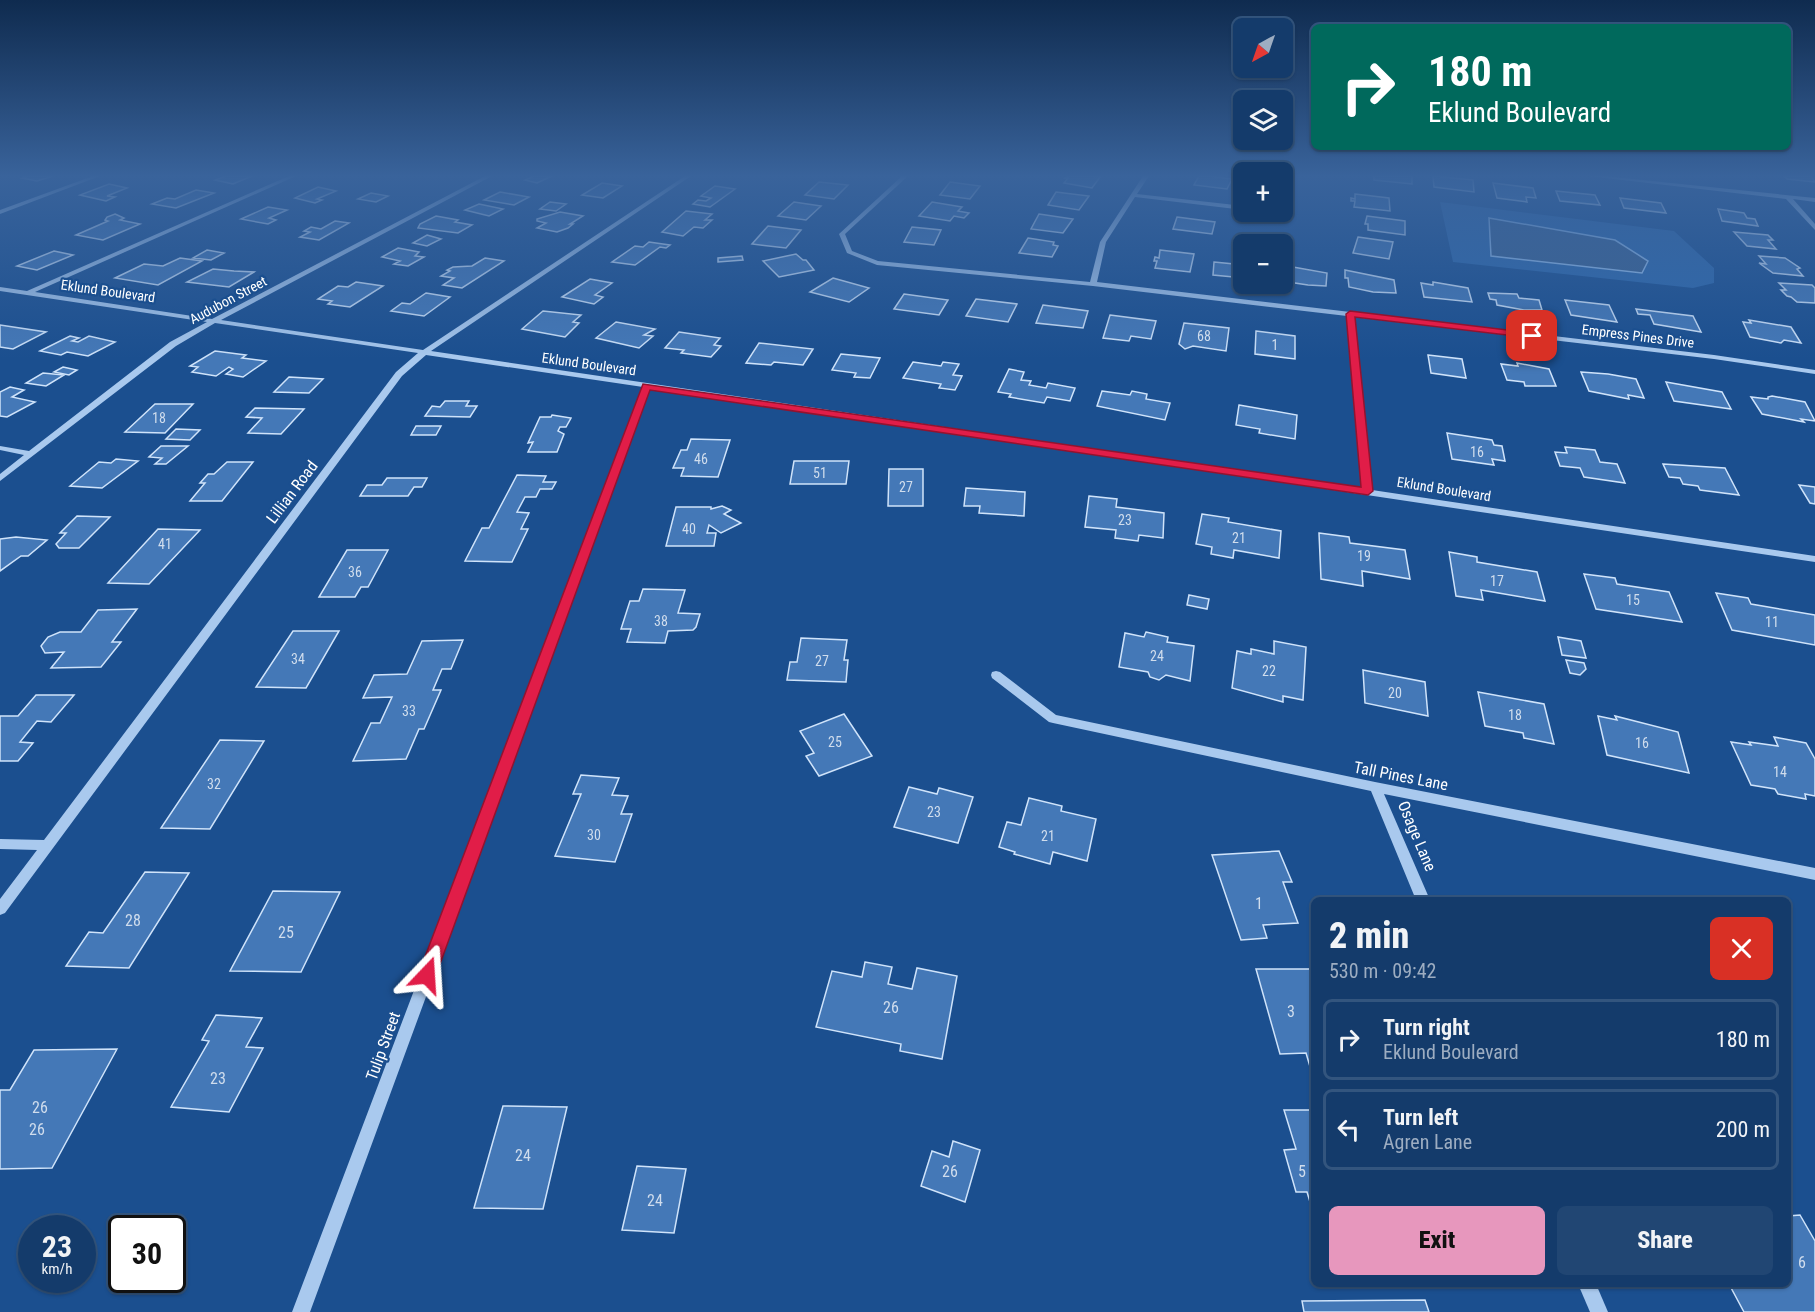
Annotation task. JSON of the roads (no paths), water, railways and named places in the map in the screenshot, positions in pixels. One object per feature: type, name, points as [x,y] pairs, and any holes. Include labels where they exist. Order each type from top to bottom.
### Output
[{"type":"street","points":[[28,293],[154,237]]},
{"type":"street","name":"Audubon Street","points":[[0,477],[173,344],[372,237]]},
{"type":"street","name":"Lillian Road","points":[[0,909],[399,374],[423,353],[596,237]]},
{"type":"street","name":"Empress Pines Drive","points":[[843,237],[849,252],[877,263],[1093,284],[1714,357],[1815,372]]},
{"type":"street","points":[[1093,284],[1103,242],[1106,237]]},
{"type":"street","name":"Eklund Boulevard","points":[[0,289],[1368,491],[1815,560]]},
{"type":"street","points":[[1350,314],[1368,491]]},
{"type":"street","name":"Tulip Street","points":[[301,1312],[647,386]]},
{"type":"street","points":[[0,448],[30,454]]},
{"type":"street","name":"Tall Pines Lane","points":[[996,675],[1053,719],[1375,788],[1815,874]]},
{"type":"street","name":"Osage Lane","points":[[1375,788],[1422,897]]},
{"type":"street","points":[[0,844],[46,845]]},
{"type":"street","points":[[1588,1287],[1599,1312]]}]
